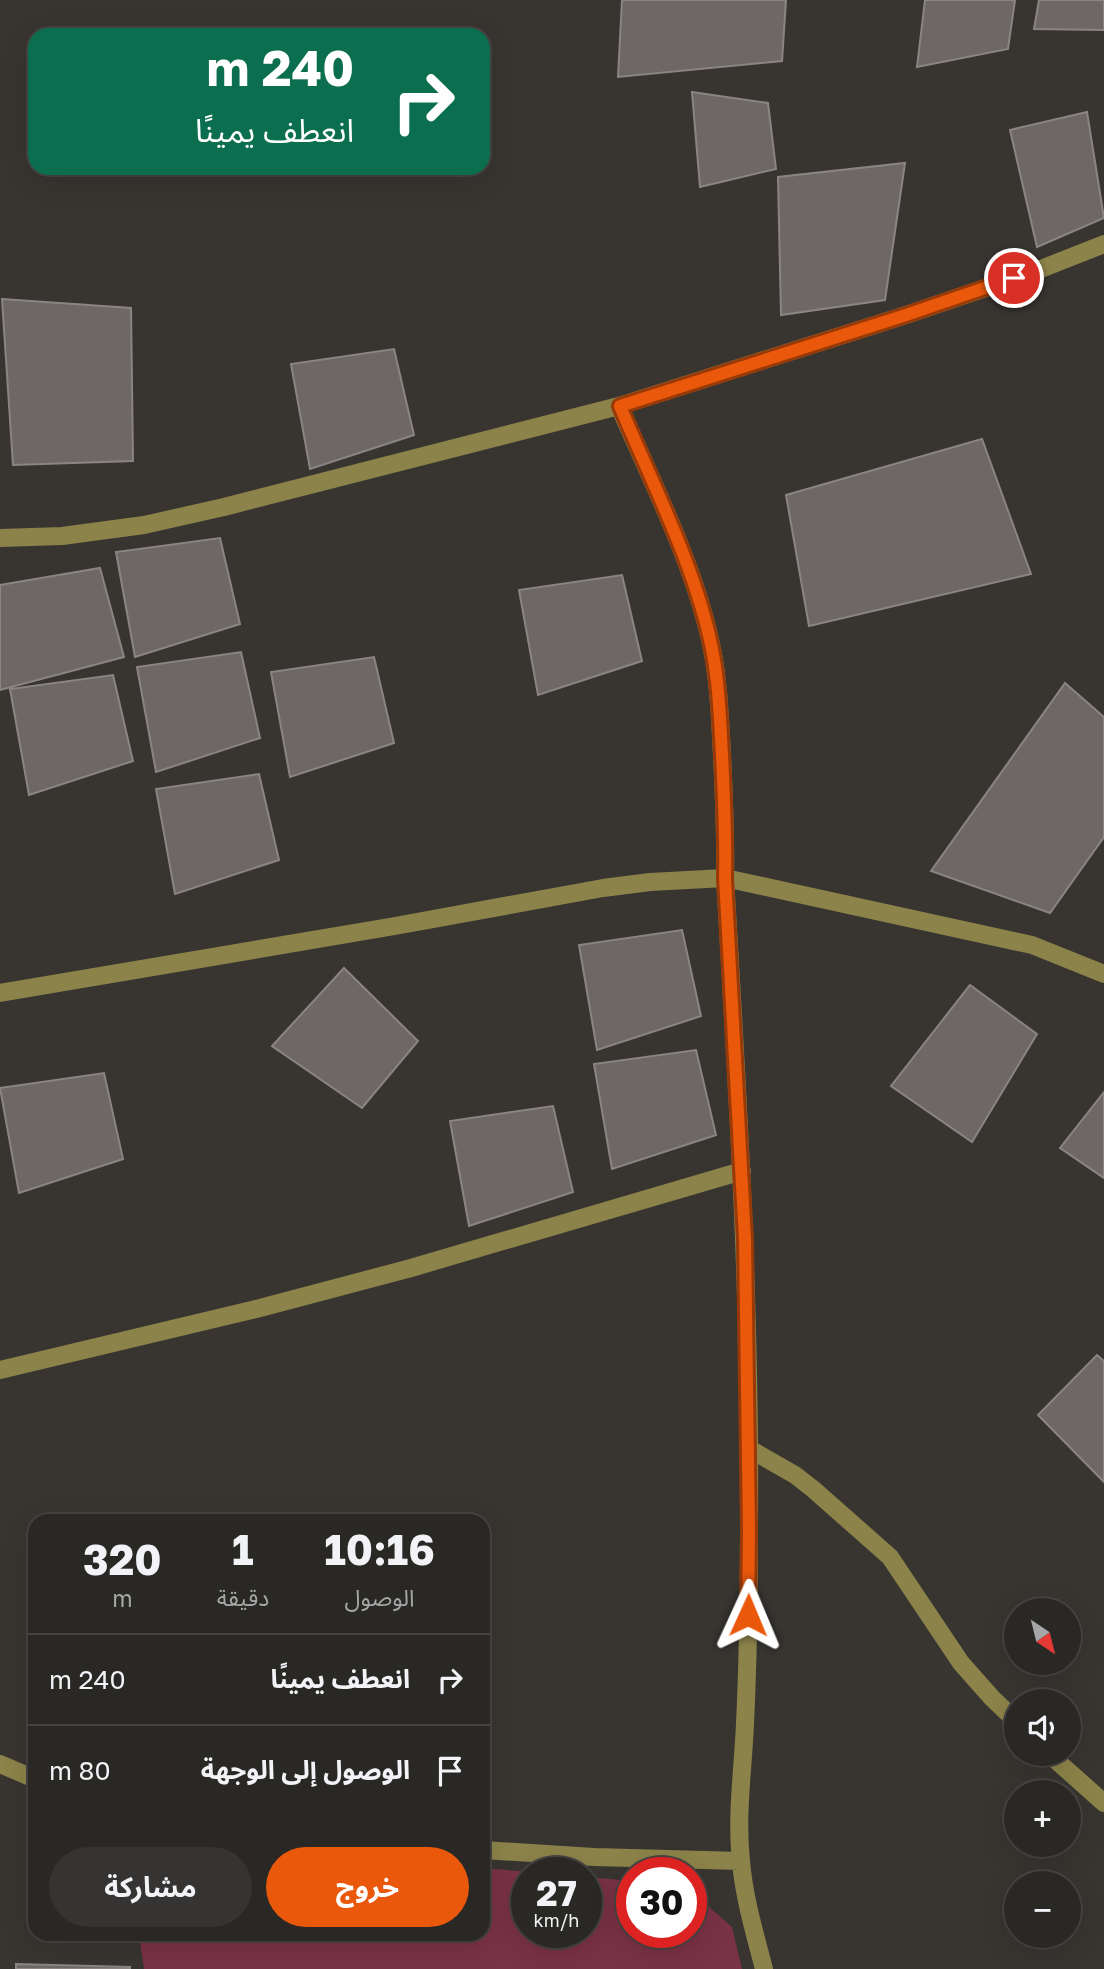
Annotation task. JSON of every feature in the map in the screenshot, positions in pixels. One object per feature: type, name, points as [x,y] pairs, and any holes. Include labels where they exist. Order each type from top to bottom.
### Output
[{"type":"street","points":[[0,538],[62,536],[144,525],[237,504],[620,406],[903,316],[1036,271],[1104,244]]},
{"type":"street","points":[[620,406],[695,587],[712,649],[720,716],[726,834],[725,878],[745,1240],[749,1531],[745,1727],[739,1822],[741,1861],[764,1969]]},
{"type":"street","points":[[0,993],[603,888],[650,882],[725,878],[1032,945],[1104,974]]},
{"type":"street","points":[[0,1370],[260,1308],[411,1268],[742,1171]]},
{"type":"street","points":[[748,1448],[795,1475],[890,1557],[961,1663],[1004,1709]]},
{"type":"street","points":[[0,1764],[28,1776]]},
{"type":"street","points":[[1062,1766],[1104,1803]]},
{"type":"street","points":[[490,1850],[594,1857],[741,1861]]},
{"type":"shaded area","points":[[490,1869],[511,1870],[511,1948],[602,1948],[602,1878],[616,1880],[616,1948],[707,1948],[707,1905],[732,1927],[742,1969],[144,1969],[140,1941],[490,1941]]},
{"type":"building","points":[[622,0],[786,0],[782,61],[618,77]]},
{"type":"building","points":[[925,0],[1015,0],[1008,49],[917,67]]},
{"type":"building","points":[[1039,0],[1104,0],[1104,30],[1034,29]]},
{"type":"building","points":[[692,92],[768,103],[776,169],[700,187]]},
{"type":"building","points":[[1087,112],[1104,218],[1037,247],[1010,130]]},
{"type":"building","points":[[905,163],[885,300],[781,315],[778,177]]},
{"type":"building","points":[[2,299],[131,308],[133,461],[13,465]]},
{"type":"building","points":[[394,349],[414,435],[310,469],[291,364]]},
{"type":"building","points":[[982,439],[1031,574],[809,626],[786,495]]},
{"type":"building","points":[[220,538],[240,624],[135,657],[116,552]]},
{"type":"building","points":[[100,568],[124,657],[0,690],[0,585]]},
{"type":"building","points":[[622,575],[642,661],[538,695],[519,590]]},
{"type":"building","points":[[241,652],[260,738],[156,772],[137,667]]},
{"type":"building","points":[[374,657],[394,743],[290,777],[271,672]]},
{"type":"building","points":[[113,675],[133,761],[29,795],[10,689]]},
{"type":"building","points":[[1065,683],[1104,717],[1104,837],[1050,913],[931,871]]},
{"type":"building","points":[[259,774],[279,860],[175,894],[156,789]]},
{"type":"building","points":[[682,930],[701,1016],[597,1050],[579,945]]},
{"type":"building","points":[[344,968],[418,1041],[362,1108],[272,1046]]},
{"type":"building","points":[[970,985],[1037,1034],[972,1142],[891,1086]]},
{"type":"building","points":[[696,1050],[716,1135],[612,1169],[594,1064]]},
{"type":"building","points":[[104,1073],[123,1159],[19,1193],[0,1088]]},
{"type":"building","points":[[1104,1092],[1104,1178],[1060,1148]]},
{"type":"building","points":[[553,1106],[573,1192],[469,1226],[450,1121]]},
{"type":"building","points":[[1097,1355],[1104,1361],[1104,1482],[1038,1415]]},
{"type":"building","points":[[16,1964],[130,1967],[130,1969],[16,1969]]},
{"type":"route","points":[[748,1615],[745,1240],[725,878],[726,834],[720,716],[712,649],[695,587],[620,406],[1014,278]]}]
